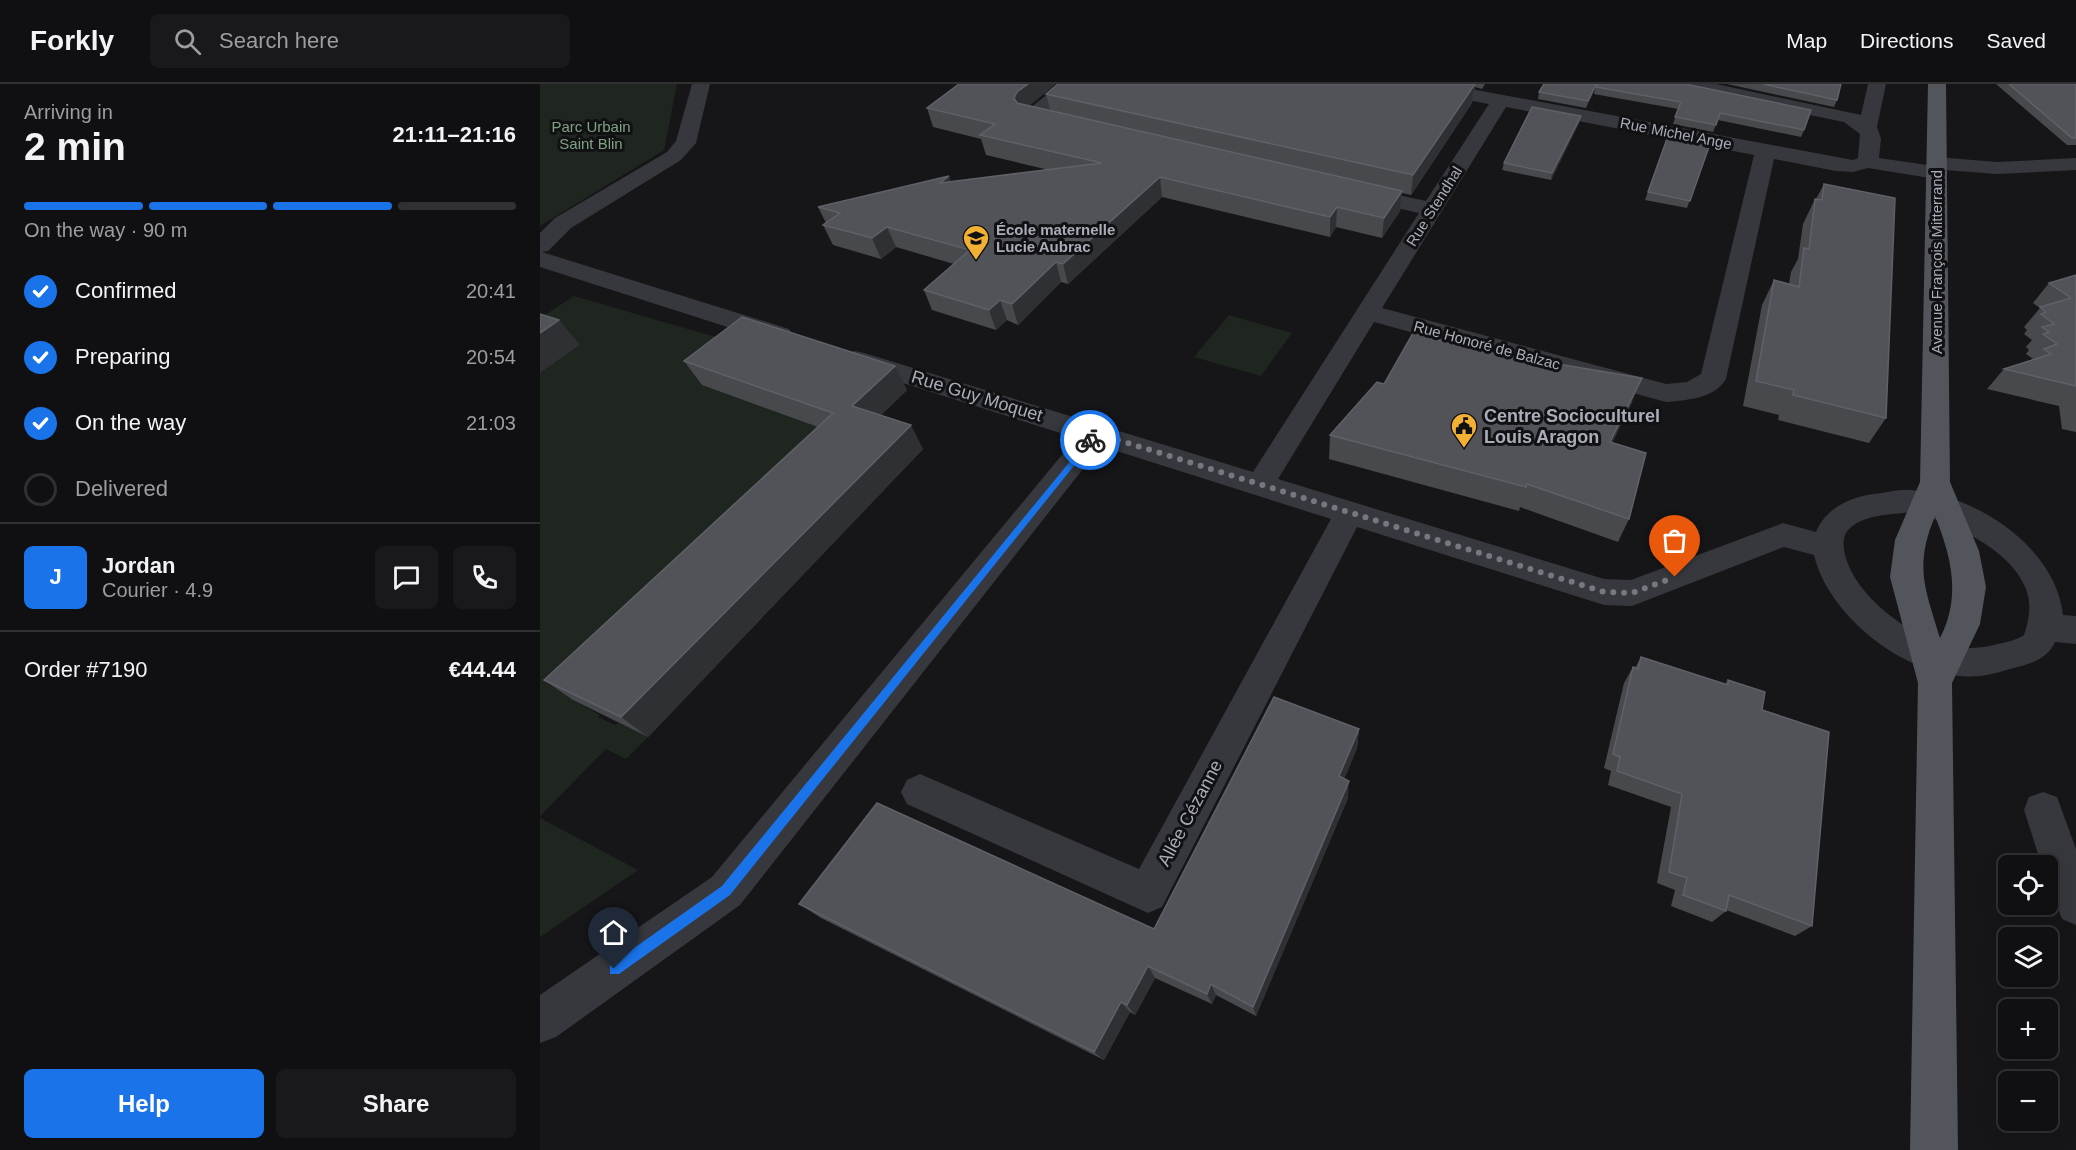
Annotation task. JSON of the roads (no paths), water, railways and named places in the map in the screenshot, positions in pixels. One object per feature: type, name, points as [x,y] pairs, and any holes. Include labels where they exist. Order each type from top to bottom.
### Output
[{"type":"main road","name":"Avenue François Mitterrand","points":[[1936,498],[1937,84]]},
{"type":"main road","points":[[1934,1150],[1936,666],[1906,577],[1905,561],[1915,523],[1936,498],[1961,539],[1971,584],[1963,623],[1936,666]]},
{"type":"street","points":[[540,246],[563,223],[675,156],[686,143],[701,84]]},
{"type":"street","points":[[1071,84],[1031,117],[1077,128]]},
{"type":"street","name":"Rue Michel Ange","points":[[1416,84],[1836,165],[1853,166],[1868,162],[1936,168],[1997,168],[2076,164]]},
{"type":"street","points":[[1688,84],[1850,117],[1868,125]]},
{"type":"street","points":[[1868,162],[1872,133],[1868,125],[1877,84]]},
{"type":"street","name":"Rue Stendhal","points":[[1366,312],[1501,100]]},
{"type":"street","name":"Rue Honoré de Balzac","points":[[1366,312],[1666,393],[1693,390],[1713,379],[1766,150]]},
{"type":"street","points":[[1340,188],[1431,209]]},
{"type":"street","name":"Rue Guy Moquet","points":[[540,259],[1604,592],[1632,593],[1783,535],[1826,546]]},
{"type":"street","points":[[1261,483],[1366,312]]},
{"type":"street","points":[[540,1021],[726,891],[1096,433]]},
{"type":"street","points":[[1936,498],[2004,537],[2030,564],[2040,580],[2062,629],[2036,646],[2018,653],[1967,663],[1936,666],[1899,640],[1856,604],[1828,564],[1826,546],[1828,535],[1839,519],[1858,507],[1882,502],[1936,498]]},
{"type":"street","name":"Allée Cézanne","points":[[920,792],[1148,893],[1350,512]]},
{"type":"street","points":[[2040,580],[2076,596]]},
{"type":"street","points":[[2043,810],[2076,905]]},
{"type":"place","name":"École maternelle Lucie Aubrac","points":[[976,261]]},
{"type":"place","name":"Centre Socioculturel Louis Aragon","points":[[1464,449]]},
{"type":"park label","name":"Parc Urbain Saint Blin","points":[[591,134]]}]
